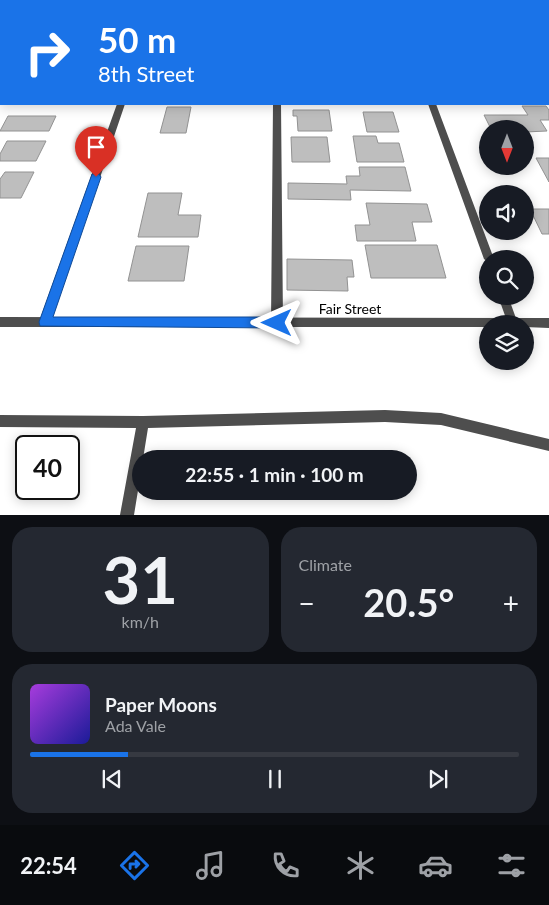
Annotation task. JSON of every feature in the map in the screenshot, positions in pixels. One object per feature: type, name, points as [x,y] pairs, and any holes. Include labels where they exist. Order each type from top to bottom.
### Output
[{"type":"street","points":[[45,322],[121,105]]},
{"type":"street","points":[[277,105],[277,323]]},
{"type":"street","points":[[432,105],[486,250]]},
{"type":"street","name":"Fair Street","points":[[0,322],[479,324]]},
{"type":"street","name":"Fair Street","points":[[534,323],[549,323]]},
{"type":"street","points":[[0,421],[143,422],[385,416],[441,419],[549,445]]},
{"type":"street","points":[[127,515],[143,422]]},
{"type":"building","points":[[522,106],[546,106],[549,110],[549,120],[540,120],[547,131],[534,132],[534,120],[486,120],[484,115],[528,115]]},
{"type":"building","points":[[167,107],[191,107],[186,133],[160,133]]},
{"type":"building","points":[[293,110],[329,110],[332,131],[298,131],[297,116],[293,116]]},
{"type":"building","points":[[363,112],[393,112],[399,132],[367,132]]},
{"type":"building","points":[[8,116],[56,116],[49,131],[0,131]]},
{"type":"building","points":[[353,136],[376,136],[378,143],[399,143],[404,162],[357,162]]},
{"type":"building","points":[[291,137],[327,137],[330,162],[292,162]]},
{"type":"building","points":[[7,141],[46,141],[36,161],[0,161],[0,154]]},
{"type":"building","points":[[536,158],[549,158],[549,182]]},
{"type":"building","points":[[359,167],[405,167],[411,191],[350,190],[351,200],[288,199],[288,183],[347,184],[346,176],[360,176]]},
{"type":"building","points":[[5,172],[34,172],[21,198],[0,198],[0,179]]},
{"type":"building","points":[[148,193],[182,193],[178,215],[201,215],[198,237],[138,237]]},
{"type":"building","points":[[366,203],[427,204],[432,222],[412,222],[416,241],[357,241],[355,225],[370,225]]},
{"type":"building","points":[[534,209],[549,209],[549,234],[542,234],[534,217]]},
{"type":"building","points":[[365,245],[437,245],[446,278],[371,278]]},
{"type":"building","points":[[136,246],[189,246],[184,281],[128,281]]},
{"type":"building","points":[[287,259],[352,260],[354,277],[347,277],[348,291],[287,290]]},
{"type":"route","points":[[96,177],[45,322],[277,323]]}]
